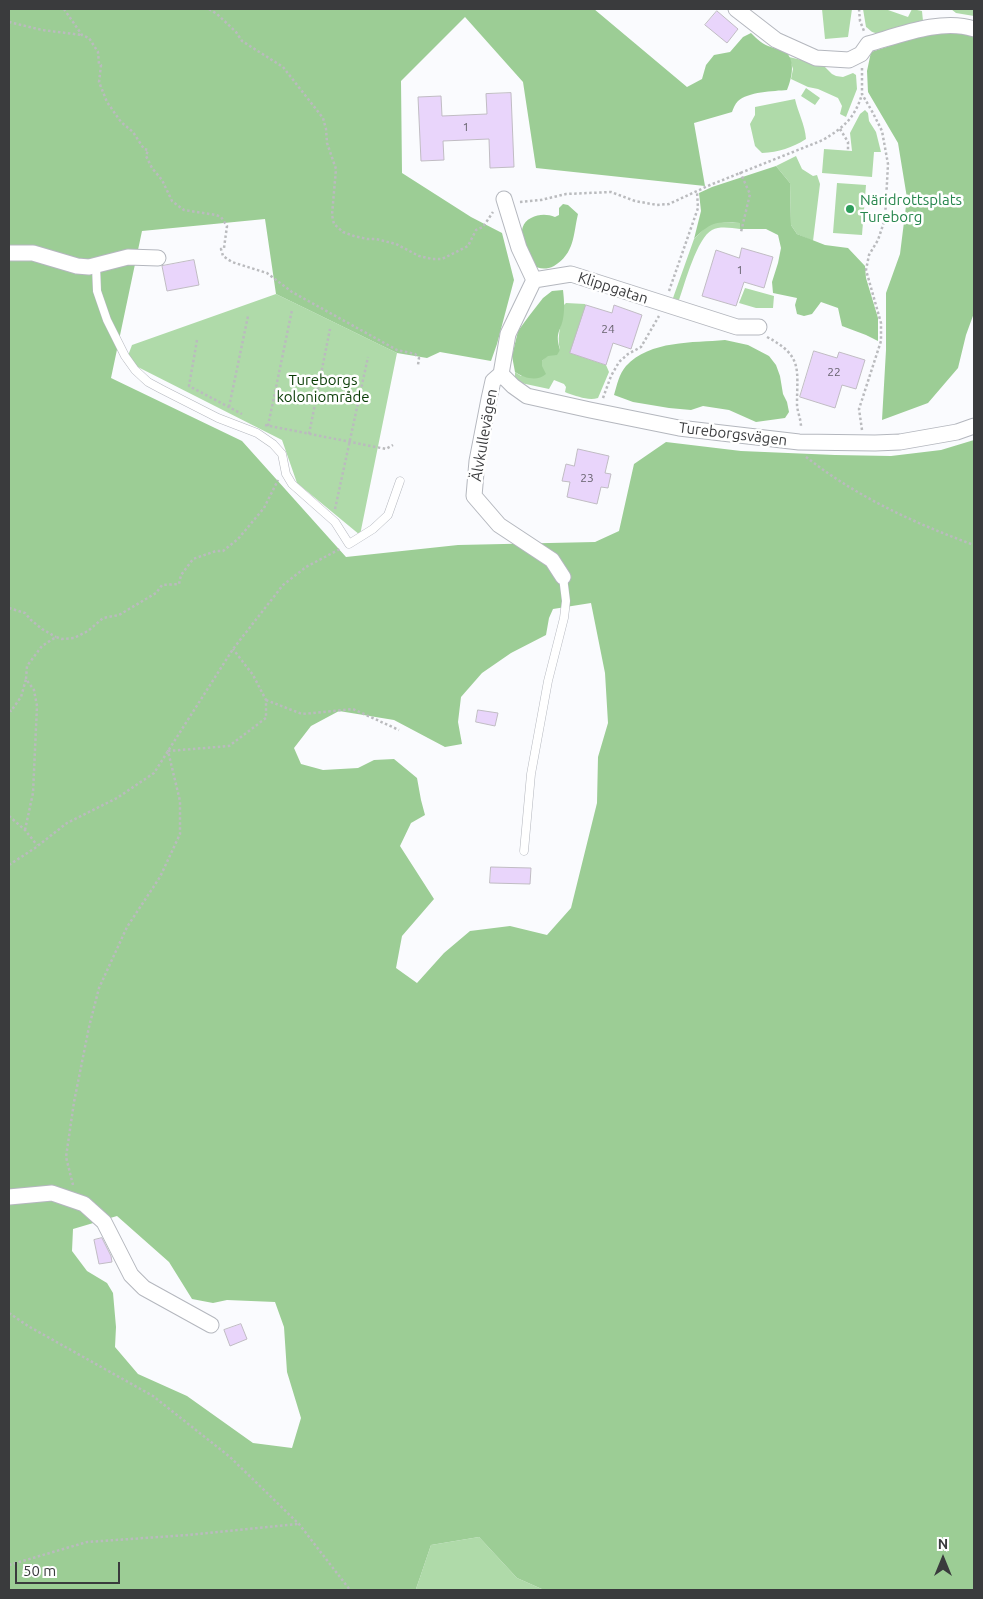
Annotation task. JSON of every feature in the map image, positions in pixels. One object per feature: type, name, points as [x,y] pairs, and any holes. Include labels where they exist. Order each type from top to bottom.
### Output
[{"type":"street","points":[[736,9],[776,40],[816,58],[849,60],[865,49],[939,25],[958,25],[974,29]]},
{"type":"street","points":[[501,374],[508,334],[534,280],[519,248],[504,199]]},
{"type":"street","points":[[9,253],[33,253],[77,266],[96,266],[128,257],[158,258]]},
{"type":"street","name":"Klippgatan","points":[[534,280],[570,274],[737,327],[760,331]]},
{"type":"street","name":"Tureborgsvägen","points":[[501,374],[527,396],[679,428],[875,443],[900,442],[957,432],[974,426]]},
{"type":"street","name":"Älvkullevägen","points":[[501,374],[494,381],[489,399],[477,461],[474,496],[499,525],[552,560],[563,577]]},
{"type":"street","points":[[9,1197],[52,1193],[84,1204],[104,1222],[131,1275],[144,1288],[211,1325]]},
{"type":"lane","points":[[96,266],[97,291],[107,320],[125,356],[135,370],[148,382],[161,389],[218,418],[257,433],[273,444],[282,454],[286,474],[292,484],[335,522],[348,544],[373,529],[388,515],[400,482]]},
{"type":"lane","points":[[524,851],[531,774],[548,681],[564,618],[566,601],[563,577]]},
{"type":"path","points":[[64,9],[82,34]]},
{"type":"path","points":[[209,9],[236,32],[242,41],[283,67],[323,118],[327,143],[336,169],[332,215],[334,224],[342,232],[396,244],[419,256],[432,259],[442,259],[468,246],[476,230],[483,227],[504,199],[524,203],[566,194],[611,192],[635,201],[657,205],[670,204],[740,172],[823,140],[850,120],[858,107],[862,94],[865,49],[859,9]]},
{"type":"path","points":[[9,22],[42,30],[82,34],[89,38],[98,52],[99,64],[101,65],[99,82],[106,102],[121,122],[133,132],[144,149],[148,150],[146,156],[152,168],[162,180],[172,202],[184,210],[221,217],[227,226],[224,248],[221,249],[223,256],[232,262],[267,273],[292,292],[398,350],[414,354],[419,358],[418,365]]},
{"type":"path","points":[[862,94],[882,131],[888,164],[885,220],[878,240],[869,255],[866,270],[880,323],[881,341],[859,409],[862,432],[867,432]]},
{"type":"path","points":[[840,129],[848,142],[848,150]]},
{"type":"path","points":[[740,172],[750,194],[741,232]]},
{"type":"path","points":[[601,403],[611,376],[619,362],[628,354],[642,347],[664,305],[698,208],[697,192]]},
{"type":"path","points":[[268,426],[292,310]]},
{"type":"path","points":[[229,407],[248,316]]},
{"type":"path","points":[[309,434],[330,329]]},
{"type":"path","points":[[760,331],[788,350],[795,361],[798,372],[797,406],[800,417],[800,436],[805,456],[828,474],[890,511],[974,545]]},
{"type":"path","points":[[197,340],[189,386],[243,415]]},
{"type":"path","points":[[335,511],[368,357]]},
{"type":"path","points":[[262,424],[386,449],[392,445]]},
{"type":"path","points":[[9,608],[25,613],[42,629],[56,637],[74,638],[88,631],[104,618],[119,615],[156,594],[162,585],[179,584],[181,576],[193,559],[216,551],[223,551],[254,522],[264,508],[280,475]]},
{"type":"path","points":[[9,865],[67,824],[117,798],[154,773],[233,649],[283,585],[306,567],[348,544]]},
{"type":"path","points":[[9,710],[11,711],[21,697],[26,680],[27,666],[42,646],[56,637]]},
{"type":"path","points":[[168,750],[229,746],[266,718],[266,700],[253,674],[233,649]]},
{"type":"path","points":[[25,830],[33,793],[37,706],[34,690],[26,680]]},
{"type":"path","points":[[266,700],[302,714],[353,709],[399,730]]},
{"type":"path","points":[[76,1201],[66,1157],[83,1055],[99,988],[127,927],[160,877],[180,834],[180,801],[168,750]]},
{"type":"path","points":[[9,816],[25,830],[37,845]]},
{"type":"path","points":[[9,1313],[28,1326],[153,1396],[230,1457],[299,1524],[350,1590]]},
{"type":"path","points":[[9,1565],[87,1542],[188,1535],[299,1524]]},
{"type":"green space","points":[[9,9],[594,9],[687,87],[702,79],[706,65],[714,55],[730,52],[743,37],[751,33],[765,45],[782,49],[787,53],[792,68],[789,85],[787,90],[761,92],[742,98],[735,105],[732,112],[694,123],[705,186],[536,168],[523,82],[465,17],[401,81],[402,173],[471,217],[502,233],[514,280],[491,361],[440,352],[427,358],[397,353],[276,294],[265,219],[142,231],[111,378],[242,441],[346,557],[458,545],[595,542],[619,531],[634,464],[666,442],[741,451],[891,456],[941,450],[974,440],[974,1590],[544,1590],[517,1578],[479,1537],[431,1545],[417,1590],[9,1590]],"holes":[[[591,603],[605,673],[608,723],[598,757],[597,803],[571,908],[547,935],[510,926],[470,931],[444,953],[417,983],[396,968],[402,936],[434,899],[400,846],[411,823],[425,815],[417,778],[394,759],[374,760],[358,768],[323,770],[301,764],[294,748],[311,726],[339,711],[394,720],[445,747],[462,744],[458,722],[461,697],[482,673],[511,653],[546,635],[549,618],[553,609]],[[117,1216],[169,1262],[192,1299],[213,1303],[227,1300],[275,1302],[284,1327],[287,1372],[301,1418],[292,1448],[253,1443],[187,1396],[138,1374],[115,1347],[116,1327],[113,1293],[107,1283],[87,1271],[72,1251],[73,1229]]]},
{"type":"green space","points":[[822,9],[852,9],[848,37],[825,39]]},
{"type":"green space","points":[[863,9],[888,9],[908,17],[912,9],[922,11],[923,21],[875,33],[866,27]]},
{"type":"green space","points":[[951,9],[974,9],[974,16],[956,13]]},
{"type":"green space","points":[[936,31],[966,32],[974,38],[974,313],[966,335],[958,368],[928,403],[882,420],[886,350],[886,293],[900,254],[907,198],[898,143],[868,92],[867,71],[871,52]]},
{"type":"green space","points":[[789,57],[823,65],[836,76],[843,77],[853,73],[856,75],[857,89],[846,117],[840,114],[842,106],[838,98],[791,79],[793,69]]},
{"type":"green space","points":[[806,88],[820,98],[815,105],[801,96]]},
{"type":"green space","points":[[795,99],[806,139],[785,149],[762,153],[755,146],[750,124],[755,115],[755,107]]},
{"type":"green space","points":[[865,110],[876,132],[881,152],[874,152],[872,177],[822,173],[824,149],[852,151],[850,133],[860,114]]},
{"type":"green space","points":[[796,156],[802,169],[813,176],[817,175],[820,184],[813,241],[797,234],[791,225],[790,183],[776,166]]},
{"type":"green space","points":[[776,166],[790,183],[791,225],[797,234],[825,245],[848,248],[865,266],[866,278],[878,318],[878,341],[842,326],[838,308],[821,302],[812,314],[804,316],[797,314],[795,305],[797,298],[773,293],[772,282],[781,248],[778,235],[766,229],[740,229],[740,223],[719,223],[705,229],[694,239],[701,211],[699,193]]},
{"type":"green space","name":"Näridrottsplats Tureborg","points":[[837,183],[866,185],[862,235],[833,233]]},
{"type":"green space","points":[[563,204],[568,205],[578,214],[570,249],[561,261],[554,266],[542,268],[531,265],[522,240],[523,227],[526,222],[534,217],[549,215],[555,217],[559,215],[559,208]]},
{"type":"green space","points":[[717,222],[740,223],[740,229],[718,228],[712,230],[707,235],[701,242],[692,262],[679,300],[673,298],[694,239],[707,226]]},
{"type":"green space","points":[[745,288],[774,296],[773,308],[756,308],[739,303]]},
{"type":"green space","points":[[563,290],[564,315],[558,336],[560,350],[557,355],[548,356],[542,361],[546,374],[539,378],[530,378],[515,372],[512,356],[518,331],[543,298],[552,291]]},
{"type":"green space","name":"Tureborgs koloniområde","points":[[276,294],[397,353],[360,535],[297,483],[282,440],[126,361],[132,345]]},
{"type":"green space","points":[[566,303],[585,304],[586,306],[571,353],[606,365],[609,372],[598,398],[586,399],[567,393],[565,392],[566,387],[564,384],[554,380],[549,389],[521,383],[515,377],[515,372],[521,376],[542,366],[542,361],[548,355],[560,350],[559,333]]},
{"type":"green space","points":[[725,340],[748,345],[769,356],[776,365],[789,412],[785,418],[756,422],[729,410],[703,406],[691,410],[669,408],[633,402],[614,395],[626,366],[647,351],[672,344]]},
{"type":"green space","points":[[479,1537],[517,1578],[544,1590],[416,1589],[431,1545]]},
{"type":"building","points":[[717,11],[738,29],[727,43],[705,25]]},
{"type":"building","points":[[511,93],[514,167],[490,168],[489,139],[443,141],[444,160],[421,161],[418,97],[441,96],[442,116],[487,114],[486,94]]},
{"type":"building","points":[[742,248],[773,257],[764,288],[744,282],[736,306],[702,296],[716,250],[739,258]]},
{"type":"building","points":[[194,260],[199,285],[167,291],[162,266]]},
{"type":"building","points":[[586,305],[612,313],[614,305],[642,315],[631,349],[613,343],[606,365],[570,353]]},
{"type":"building","points":[[814,351],[837,358],[839,352],[865,360],[856,389],[842,385],[835,408],[800,397]]},
{"type":"building","points":[[578,449],[609,456],[605,473],[611,474],[608,488],[601,487],[597,504],[567,497],[570,482],[562,481],[566,464],[574,466]]},
{"type":"building","points":[[478,710],[498,713],[495,726],[476,722]]},
{"type":"building","points":[[491,867],[531,868],[530,884],[490,883]]},
{"type":"building","points":[[102,1238],[112,1262],[99,1264],[94,1240]]},
{"type":"building","points":[[241,1324],[247,1339],[230,1346],[224,1330]]},
{"type":"place","name":"Näridrottsplats Tureborg","points":[[850,209]]}]
